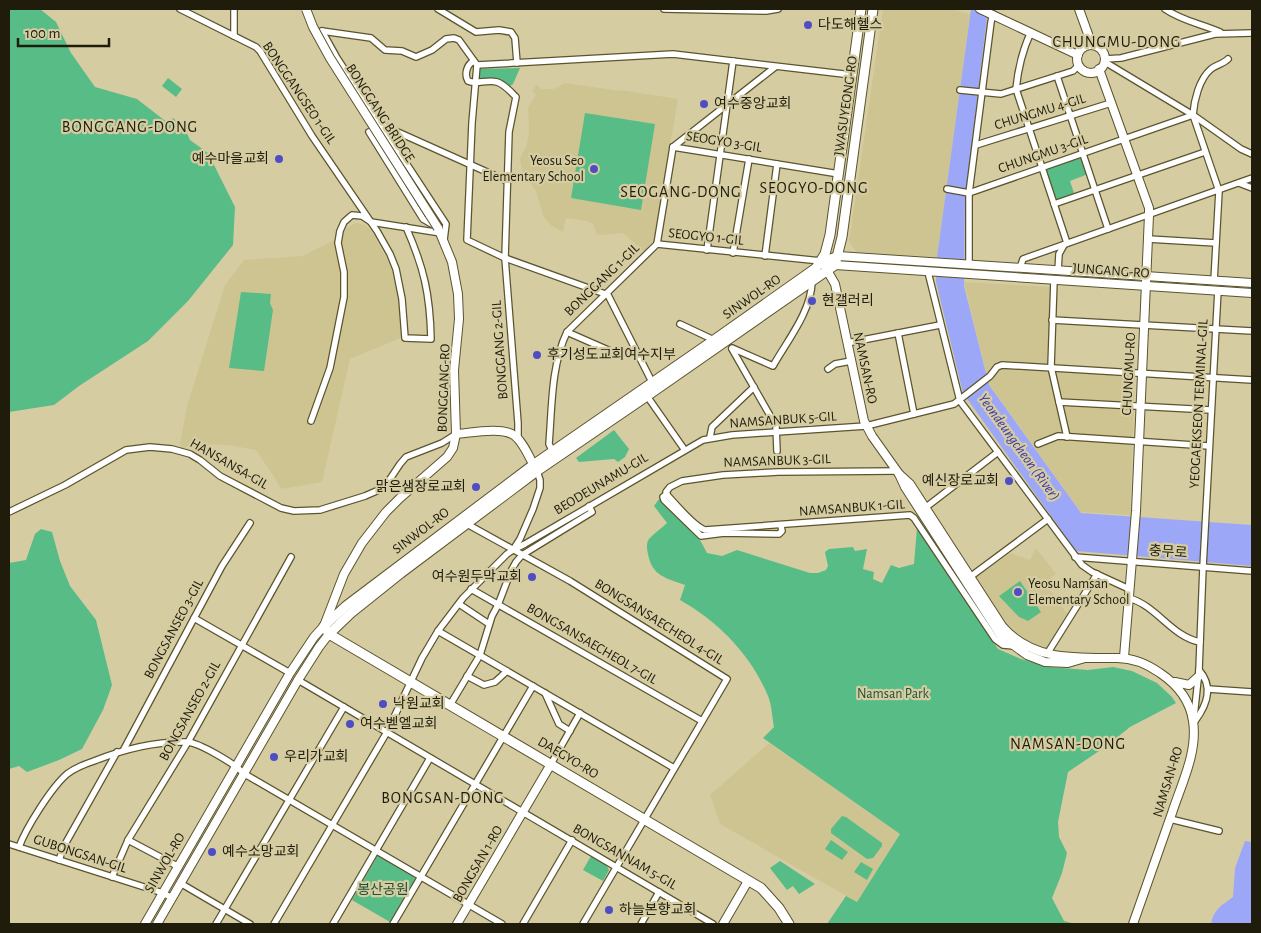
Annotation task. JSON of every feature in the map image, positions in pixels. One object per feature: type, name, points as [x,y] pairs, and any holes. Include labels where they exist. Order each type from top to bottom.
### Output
[{"type":"main road","name":"JWASUYEONG-RO","points":[[822,261],[830,235],[861,9]]},
{"type":"main road","name":"JWASUYEONG-RO","points":[[834,264],[873,9]]},
{"type":"main road","points":[[854,58],[866,59]]},
{"type":"main road","name":"SINWOL-RO","points":[[327,630],[467,524],[553,452],[808,274],[822,261]]},
{"type":"main road","name":"SINWOL-RO","points":[[327,630],[346,606],[535,468],[729,344],[834,264]]},
{"type":"main road","name":"DAEGYO-RO","points":[[327,630],[411,682],[760,888],[771,897],[789,924]]},
{"type":"street","name":"BONGGANGSEO 1-GIL","points":[[180,9],[258,49],[312,136],[371,222],[385,246],[396,269],[402,299],[405,338],[431,339],[426,279],[406,227]]},
{"type":"street","points":[[234,9],[234,36]]},
{"type":"street","name":"BONGGANG BRIDGE","points":[[306,9],[313,27],[330,58],[441,233]]},
{"type":"street","points":[[438,9],[476,32],[499,30],[511,32],[515,38],[516,64]]},
{"type":"street","points":[[664,9],[766,11],[778,9]]},
{"type":"street","points":[[980,9],[1078,55]]},
{"type":"street","points":[[1079,9],[1092,45]]},
{"type":"street","points":[[1165,9],[1174,15],[1222,33]]},
{"type":"street","points":[[969,265],[969,193],[993,14]]},
{"type":"street","points":[[441,233],[446,224],[337,58],[322,31],[371,38],[385,50],[402,51],[414,56],[422,55],[432,50],[448,38],[456,38],[475,63],[466,238],[468,241],[505,258],[606,294],[611,299],[652,382]]},
{"type":"street","points":[[1031,32],[1022,53],[1016,89],[1066,244]]},
{"type":"street","points":[[1105,61],[1222,33],[1252,33]]},
{"type":"street","points":[[1105,61],[1100,70],[1088,72],[1079,65],[1078,55],[1083,48],[1092,45],[1098,47],[1102,51],[1105,61],[1252,154]]},
{"type":"street","points":[[475,83],[468,81],[466,76],[469,65],[475,63],[516,64],[658,54],[694,56],[852,75]]},
{"type":"street","points":[[1214,280],[1219,190],[1193,115],[1197,94],[1206,74],[1210,69],[1228,59]]},
{"type":"street","points":[[707,250],[733,61]]},
{"type":"street","points":[[960,90],[982,94],[998,94],[1072,71],[1079,65]]},
{"type":"street","name":"SEOGYO 3-GIL","points":[[673,146],[775,67]]},
{"type":"street","name":"CHUNGMU-RO","points":[[1100,70],[1149,208],[1136,511],[1132,561]]},
{"type":"street","points":[[1057,76],[1108,229]]},
{"type":"street","name":"BONGGANG 2-GIL","points":[[475,83],[495,81],[516,97],[509,132],[505,258],[518,439]]},
{"type":"street","name":"CHUNGMU 4-GIL","points":[[976,145],[1111,103]]},
{"type":"street","points":[[1124,140],[1193,115]]},
{"type":"street","points":[[382,125],[369,132],[423,219],[441,233]]},
{"type":"street","points":[[382,125],[507,181]]},
{"type":"street","name":"CHUNGMU 3-GIL","points":[[969,193],[1124,140]]},
{"type":"street","name":"SEOGYO 3-GIL","points":[[673,146],[839,174]]},
{"type":"street","name":"SEOGYO 1-GIL","points":[[673,146],[657,244],[822,261]]},
{"type":"street","points":[[1054,204],[1205,152]]},
{"type":"street","points":[[733,253],[749,159]]},
{"type":"street","points":[[765,256],[777,164]]},
{"type":"street","points":[[1020,268],[1023,259],[1252,178]]},
{"type":"street","points":[[1239,183],[1252,188]]},
{"type":"street","points":[[946,189],[969,193]]},
{"type":"street","points":[[311,421],[331,367],[344,297],[345,278],[338,243],[344,222],[352,215],[362,216],[371,222],[441,233]]},
{"type":"street","name":"BONGGANG-RO","points":[[327,630],[344,574],[362,544],[386,512],[450,454],[453,448],[456,434],[454,380],[459,318],[455,277],[441,233]]},
{"type":"street","points":[[1148,239],[1216,243]]},
{"type":"street","name":"BONGGANG 1-GIL","points":[[553,452],[548,444],[555,380],[560,351],[567,332],[657,244]]},
{"type":"street","points":[[1058,271],[1059,254],[1066,244]]},
{"type":"street","points":[[822,261],[834,264],[931,272],[940,325],[962,399],[998,452],[1075,557],[1085,568],[1129,588]]},
{"type":"street","points":[[834,264],[933,263],[1252,283]]},
{"type":"street","name":"NAMSAN-RO","points":[[834,264],[835,284],[862,415],[866,426],[898,473],[905,487],[997,630],[1014,646],[1036,659],[1052,663],[1068,663],[1086,658]]},
{"type":"street","name":"JUNGANG-RO","points":[[931,272],[1252,293]]},
{"type":"street","points":[[1054,280],[1051,367],[1066,437]]},
{"type":"street","points":[[729,344],[772,366],[805,309],[811,293],[812,282]]},
{"type":"street","name":"YEOGAEKSEON TERMINAL-GIL","points":[[1203,567],[1218,290]]},
{"type":"street","points":[[1052,320],[1252,332]]},
{"type":"street","points":[[680,324],[714,340]]},
{"type":"street","points":[[847,343],[940,325]]},
{"type":"street","points":[[567,332],[608,350],[612,354]]},
{"type":"street","points":[[898,333],[914,414]]},
{"type":"street","points":[[729,344],[776,426],[777,451]]},
{"type":"street","points":[[828,369],[835,364],[850,361]]},
{"type":"street","points":[[962,399],[1002,365],[1252,380]]},
{"type":"street","points":[[710,437],[712,427],[754,387]]},
{"type":"street","points":[[648,396],[684,449]]},
{"type":"street","name":"NAMSANBUK 5-GIL","points":[[702,440],[710,437],[866,426],[954,404],[962,399]]},
{"type":"street","points":[[1059,402],[1211,410]]},
{"type":"street","points":[[274,924],[387,732],[422,658],[438,631],[471,589],[506,554],[513,550],[523,534],[538,496],[540,482],[535,468],[518,439],[511,434],[501,431],[456,434]]},
{"type":"street","name":"HANSANSA-GIL","points":[[9,512],[65,485],[126,450],[150,447],[172,449],[190,454],[220,476],[281,508],[294,511],[320,510],[381,489],[406,458],[442,443],[456,434]]},
{"type":"street","points":[[1038,444],[1054,437],[1066,437],[1209,446]]},
{"type":"street","name":"BEODEUNAMU-GIL","points":[[513,550],[702,440]]},
{"type":"street","points":[[925,508],[998,452]]},
{"type":"street","name":"NAMSANBUK 3-GIL","points":[[667,495],[667,490],[678,482],[723,475],[778,472],[898,473]]},
{"type":"street","name":"NAMSAN-RO","points":[[898,473],[910,484],[1006,631],[1027,646],[1047,654],[1086,658],[1124,658],[1138,661],[1150,666],[1172,681],[1185,696],[1194,722],[1191,754],[1134,924]]},
{"type":"street","name":"NAMSANBUK 1-GIL","points":[[667,495],[664,497],[664,500],[701,536],[724,533],[779,534],[781,526],[911,515],[995,639],[1003,646],[1014,646]]},
{"type":"street","points":[[450,704],[480,655],[489,624],[513,566],[522,556],[592,512],[589,506]]},
{"type":"street","points":[[970,577],[1048,520]]},
{"type":"street","name":"BONGSANSEO 3-GIL","points":[[124,749],[222,566],[250,523]]},
{"type":"street","name":"BONGSANSAECHEOL 4-GIL","points":[[467,524],[570,581],[727,679],[583,924]]},
{"type":"street","name":"BONGSANSEO 2-GIL","points":[[112,877],[128,840],[188,742],[291,557]]},
{"type":"street","name":"충무로","points":[[1075,557],[1203,567]]},
{"type":"street","points":[[1124,658],[1132,561]]},
{"type":"street","points":[[1194,722],[1199,673],[1203,567],[1252,571]]},
{"type":"street","points":[[1047,654],[1097,574]]},
{"type":"street","name":"BONGSANSAECHEOL 7-GIL","points":[[471,589],[702,721]]},
{"type":"street","points":[[1129,598],[1147,605],[1185,637],[1200,642]]},
{"type":"street","points":[[459,604],[489,624]]},
{"type":"street","points":[[194,618],[290,673]]},
{"type":"street","name":"SINWOL-RO","points":[[145,924],[290,673],[314,637],[327,630]]},
{"type":"street","name":"SINWOL-RO","points":[[156,924],[319,647],[327,630]]},
{"type":"street","points":[[438,631],[674,768]]},
{"type":"street","points":[[467,676],[484,685],[495,682],[507,671]]},
{"type":"street","points":[[1172,681],[1189,685],[1193,683],[1199,673]]},
{"type":"street","points":[[1194,722],[1206,705],[1208,689],[1206,679],[1199,673]]},
{"type":"street","name":"BONGSANNAM 5-GIL","points":[[298,680],[713,924]]},
{"type":"street","points":[[393,924],[533,686]]},
{"type":"street","points":[[1208,689],[1252,692]]},
{"type":"street","points":[[546,693],[560,724],[570,731]]},
{"type":"street","points":[[216,924],[344,707]]},
{"type":"street","points":[[551,764],[580,714]]},
{"type":"street","points":[[19,847],[29,826],[66,775],[124,749],[188,742],[196,744],[236,766],[243,774],[502,924]]},
{"type":"street","points":[[59,860],[64,846],[117,752]]},
{"type":"street","points":[[333,924],[430,758]]},
{"type":"street","name":"BONGSAN 1-RO","points":[[457,924],[551,764]]},
{"type":"street","points":[[1170,819],[1219,831]]},
{"type":"street","points":[[128,840],[179,867]]},
{"type":"street","points":[[523,924],[572,840]]},
{"type":"street","name":"GUBONGSAN-GIL","points":[[9,844],[163,893],[172,898]]},
{"type":"street","points":[[723,924],[748,881]]},
{"type":"street","points":[[180,883],[250,924]]},
{"type":"street","points":[[641,924],[659,892]]},
{"type":"shaded area","points":[[883,9],[951,9],[970,14],[937,257],[857,252],[849,242]]},
{"type":"shaded area","name":"Yeosu Seo Elementary School","points":[[565,83],[678,99],[654,238],[645,252],[623,233],[597,235],[593,224],[587,221],[566,218],[563,232],[552,226],[544,218],[536,191],[522,171],[520,158],[527,144],[529,131],[528,108],[536,94],[532,92],[536,85],[542,89],[553,89]]},
{"type":"shaded area","points":[[356,223],[365,225],[373,233],[391,267],[401,308],[403,337],[350,359],[322,482],[281,489],[256,450],[228,445],[199,444],[182,448],[180,444],[187,406],[225,285],[244,260],[303,256],[334,240],[342,239],[345,230]]},
{"type":"shaded area","points":[[964,282],[1051,287],[1048,369],[1135,375],[1130,515],[1080,511],[989,384]]},
{"type":"shaded area","name":"Yeosu Namsan Elementary School","points":[[1036,548],[1056,574],[1045,583],[1067,614],[1046,648],[1027,640],[1004,620],[977,582],[976,577],[1010,553],[1030,560]]},
{"type":"shaded area","points":[[769,743],[900,834],[857,902],[720,824],[710,795]]},
{"type":"green space","points":[[9,9],[40,9],[56,22],[71,53],[95,87],[137,99],[164,120],[168,122],[173,118],[184,127],[190,140],[208,153],[235,207],[233,245],[188,301],[148,341],[79,386],[54,405],[9,412]]},
{"type":"green space","points":[[520,68],[513,84],[509,87],[498,79],[480,80],[479,78],[479,69]]},
{"type":"green space","points":[[168,78],[182,89],[176,97],[162,86]]},
{"type":"green space","points":[[585,113],[655,124],[641,210],[571,198]]},
{"type":"green space","points":[[1082,157],[1088,174],[1070,181],[1075,196],[1056,202],[1045,170]]},
{"type":"green space","points":[[241,292],[271,294],[270,303],[273,310],[264,371],[229,368]]},
{"type":"green space","points":[[614,430],[629,449],[625,457],[618,462],[614,459],[579,462],[576,458]]},
{"type":"green space","name":"Namsan Park","points":[[659,499],[699,538],[707,553],[722,556],[737,550],[810,573],[818,573],[826,570],[828,566],[825,552],[829,549],[853,547],[855,551],[867,549],[863,569],[874,572],[873,579],[882,583],[891,565],[899,568],[914,564],[917,528],[998,649],[1021,659],[1049,667],[1088,670],[1113,667],[1132,671],[1157,683],[1172,697],[1176,703],[1130,727],[1105,747],[1068,772],[1058,822],[1059,837],[1067,853],[1062,873],[1052,898],[1064,921],[1075,924],[827,924],[846,896],[857,902],[900,834],[763,738],[774,727],[772,712],[768,696],[753,667],[721,629],[680,600],[685,585],[656,572],[650,561],[647,549],[648,541],[667,523],[654,506]]},
{"type":"green space","points":[[41,529],[52,532],[60,561],[70,586],[96,620],[112,685],[103,710],[82,749],[27,772],[19,766],[9,769],[9,563],[26,560],[35,534]]},
{"type":"green space","points":[[1020,581],[1041,612],[1028,621],[1019,617],[999,596]]},
{"type":"green space","points":[[842,816],[882,843],[882,846],[873,858],[867,859],[831,833],[831,829]]},
{"type":"green space","points":[[831,840],[848,852],[842,860],[825,849]]},
{"type":"green space","name":"봉산공원","points":[[378,855],[414,876],[415,880],[390,922],[352,900]]},
{"type":"green space","points":[[591,856],[606,864],[609,870],[603,881],[583,870]]},
{"type":"green space","points":[[780,861],[815,884],[799,894],[793,886],[787,890],[770,868]]},
{"type":"green space","points":[[861,862],[873,869],[867,880],[854,872]]},
{"type":"water","name":"Yeondeungcheon (River)","points":[[971,9],[988,9],[965,199],[964,286],[989,385],[1081,513],[1252,525],[1252,566],[1076,551],[963,393],[936,282],[937,257]]},
{"type":"water","points":[[1245,841],[1252,842],[1252,924],[1211,924],[1216,911],[1233,897],[1235,868]]},
{"type":"place","name":"다도해헬스","points":[[808,25]]},
{"type":"place","name":"여수중앙교회","points":[[704,104]]},
{"type":"place","name":"예수마을교회","points":[[279,159]]},
{"type":"place","name":"Yeosu Seo Elementary School","points":[[594,169]]},
{"type":"place","name":"현갤러리","points":[[812,301]]},
{"type":"place","name":"후기성도교회여수지부","points":[[537,355]]},
{"type":"place","name":"예신장로교회","points":[[1009,481]]},
{"type":"place","name":"맑은샘장로교회","points":[[476,487]]},
{"type":"place","name":"여수원두막교회","points":[[532,577]]},
{"type":"place","name":"Yeosu Namsan Elementary School","points":[[1018,592]]},
{"type":"place","name":"낙원교회","points":[[383,704]]},
{"type":"place","name":"여수벧엘교회","points":[[350,724]]},
{"type":"place","name":"우리가교회","points":[[274,757]]},
{"type":"place","name":"예수소망교회","points":[[212,852]]},
{"type":"place","name":"하늘본향교회","points":[[609,910]]},
{"type":"district","name":"CHUNGMU-DONG","points":[[1117,42]]},
{"type":"district","name":"BONGGANG-DONG","points":[[130,127]]},
{"type":"district","name":"SEOGYO-DONG","points":[[814,188]]},
{"type":"district","name":"SEOGANG-DONG","points":[[681,192]]},
{"type":"district","name":"NAMSAN-DONG","points":[[1068,744]]},
{"type":"district","name":"BONGSAN-DONG","points":[[443,798]]}]
